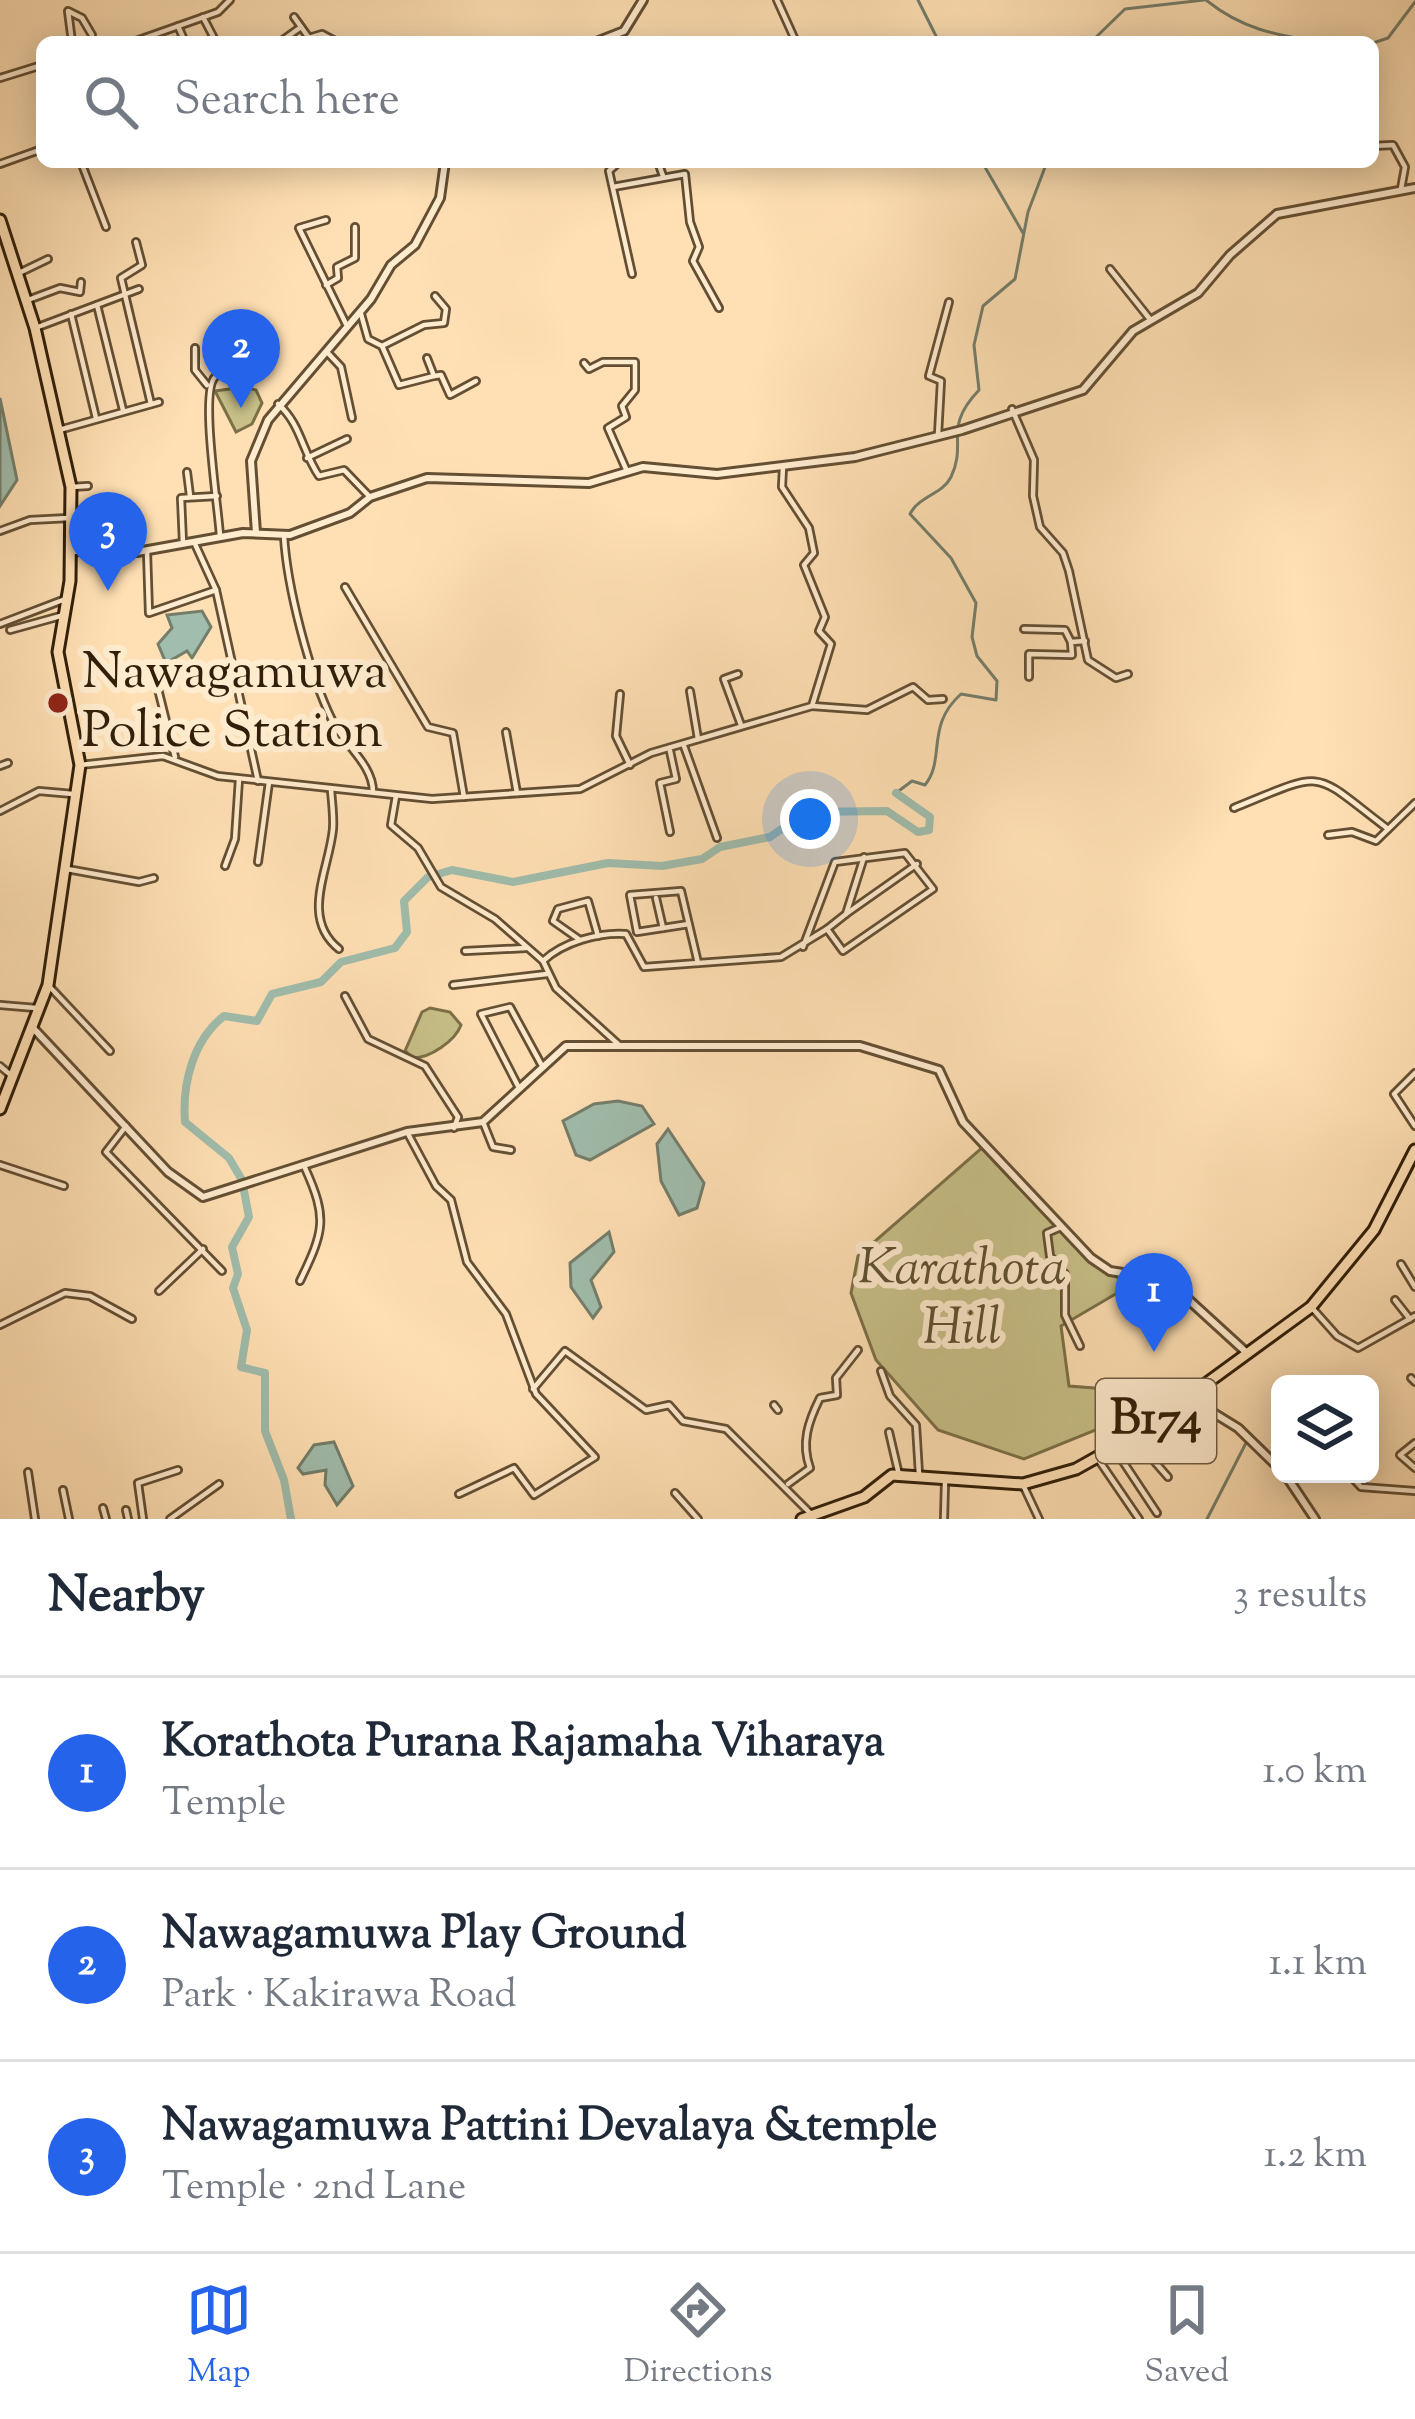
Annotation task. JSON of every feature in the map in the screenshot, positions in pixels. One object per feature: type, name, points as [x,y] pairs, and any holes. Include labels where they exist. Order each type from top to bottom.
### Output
[{"type":"main road","points":[[0,220],[28,300],[71,487],[72,551],[58,652],[80,765],[80,794],[48,985],[0,1108]]},
{"type":"main road","name":"B174","points":[[899,1475],[1023,1484],[1097,1458],[1133,1438],[1311,1307],[1373,1230],[1415,1150]]},
{"type":"main road","points":[[807,1517],[864,1497],[899,1475]]},
{"type":"street","points":[[150,36],[203,17],[230,0]]},
{"type":"street","points":[[612,36],[624,31],[643,0]]},
{"type":"street","points":[[777,0],[793,36]]},
{"type":"street","points":[[71,36],[68,11],[82,18],[92,34]]},
{"type":"street","points":[[203,17],[213,36]]},
{"type":"street","points":[[294,17],[308,36]]},
{"type":"street","points":[[178,26],[182,36]]},
{"type":"street","points":[[289,36],[302,27]]},
{"type":"street","points":[[0,77],[36,67]]},
{"type":"street","points":[[1379,146],[1393,145],[1405,167],[1401,189]]},
{"type":"street","points":[[0,164],[36,151]]},
{"type":"street","points":[[83,168],[106,227]]},
{"type":"street","points":[[256,533],[252,454],[278,404],[360,312],[391,265],[416,244],[440,198],[444,168]]},
{"type":"street","points":[[612,168],[609,171],[632,274]]},
{"type":"street","points":[[660,168],[663,176]]},
{"type":"street","points":[[613,187],[685,174],[699,247],[693,261],[719,308]]},
{"type":"street","points":[[72,551],[147,551],[220,536],[284,536],[350,513],[370,497],[427,478],[589,483],[626,469],[717,474],[855,457],[962,430],[1083,390],[1149,318],[1198,293],[1230,255],[1277,214],[1415,188]]},
{"type":"street","points":[[326,220],[299,228],[346,324]]},
{"type":"street","points":[[326,285],[338,278],[337,267],[355,259],[356,227]]},
{"type":"street","points":[[136,242],[142,265],[121,278],[151,404]]},
{"type":"street","points":[[19,273],[48,259]]},
{"type":"street","points":[[1110,269],[1149,318]]},
{"type":"street","points":[[64,289],[80,292],[81,282]]},
{"type":"street","points":[[28,300],[72,285]]},
{"type":"street","points":[[35,328],[140,290]]},
{"type":"street","points":[[382,346],[424,325],[444,323],[446,309],[435,296]]},
{"type":"street","points":[[938,435],[941,381],[929,376],[949,302]]},
{"type":"street","points":[[97,304],[123,410]]},
{"type":"street","points":[[360,312],[368,339],[382,346],[399,385],[441,375],[450,395],[476,381]]},
{"type":"street","points":[[71,314],[96,418]]},
{"type":"street","points":[[195,348],[194,370],[207,385],[220,536]]},
{"type":"street","points":[[325,350],[341,367],[352,418]]},
{"type":"street","points":[[427,358],[434,376]]},
{"type":"street","points":[[584,363],[589,369],[603,362],[635,362],[634,390],[622,406],[626,417],[608,428],[626,469]]},
{"type":"street","points":[[207,385],[215,376]]},
{"type":"street","points":[[59,430],[159,402]]},
{"type":"street","points":[[278,404],[296,419],[307,458],[322,477],[344,470],[370,497]]},
{"type":"street","points":[[1012,410],[1034,460],[1033,496],[1040,527],[1064,554],[1088,660],[1116,678],[1128,674]]},
{"type":"street","points":[[307,458],[347,439]]},
{"type":"street","points":[[782,466],[782,487],[814,542],[814,553],[804,565],[825,617],[819,631],[831,644],[828,665],[814,683],[812,706]]},
{"type":"street","points":[[187,472],[190,496]]},
{"type":"street","points":[[71,487],[88,486]]},
{"type":"street","points":[[183,543],[181,498],[218,496]]},
{"type":"street","points":[[0,531],[30,520],[73,519]]},
{"type":"street","points":[[284,536],[304,641],[323,698],[333,724],[372,780],[373,792]]},
{"type":"street","points":[[194,541],[217,590],[258,781]]},
{"type":"street","points":[[147,551],[149,613],[217,590]]},
{"type":"street","points":[[345,587],[428,727],[453,733],[464,797]]},
{"type":"street","points":[[0,624],[68,598]]},
{"type":"street","points":[[10,630],[64,615]]},
{"type":"street","points":[[1024,629],[1065,630],[1071,642],[1072,655],[1029,654],[1030,677]]},
{"type":"street","points":[[1071,642],[1085,641]]},
{"type":"street","points":[[739,674],[724,680],[741,725]]},
{"type":"street","points":[[158,685],[175,757]]},
{"type":"street","points":[[80,765],[175,757],[239,779],[395,795],[464,797],[580,789],[670,750],[812,706],[867,710],[913,688],[928,700],[943,699]]},
{"type":"street","points":[[690,691],[698,741]]},
{"type":"street","points":[[620,694],[616,736],[631,765]]},
{"type":"street","points":[[506,732],[517,793]]},
{"type":"street","points":[[684,746],[717,838]]},
{"type":"street","points":[[670,750],[676,779],[660,783],[670,832]]},
{"type":"street","points":[[225,866],[235,839],[239,779]]},
{"type":"street","points":[[1234,808],[1287,784],[1316,780],[1342,789],[1360,812],[1388,830]]},
{"type":"street","points":[[258,862],[269,782]]},
{"type":"street","points":[[331,789],[333,829],[317,909],[327,939],[339,949]]},
{"type":"street","points":[[0,811],[39,791],[80,794]]},
{"type":"street","points":[[395,795],[391,825],[418,848],[441,887],[495,920],[543,961],[547,974],[618,1044]]},
{"type":"street","points":[[1328,835],[1352,832],[1376,841],[1415,803]]},
{"type":"street","points":[[803,947],[828,870],[835,862],[905,853],[933,889],[849,950],[843,951],[826,929]]},
{"type":"street","points":[[846,914],[864,856]]},
{"type":"street","points":[[626,934],[644,967],[781,957],[803,947],[916,864]]},
{"type":"street","points":[[67,869],[139,882],[154,878]]},
{"type":"street","points":[[637,932],[630,896],[681,891],[698,962]]},
{"type":"street","points":[[656,896],[663,928]]},
{"type":"street","points":[[581,941],[553,921],[558,909],[588,901],[598,936]]},
{"type":"street","points":[[543,961],[598,936],[688,924]]},
{"type":"street","points":[[465,951],[526,949]]},
{"type":"street","points":[[453,985],[547,974]]},
{"type":"street","points":[[48,985],[110,1051]]},
{"type":"street","points":[[344,996],[368,1039],[425,1066],[436,1078],[458,1117],[454,1128]]},
{"type":"street","points":[[0,1005],[40,1008]]},
{"type":"street","points":[[518,1086],[481,1014],[510,1007],[541,1064]]},
{"type":"street","points":[[32,1028],[197,1196],[305,1168],[407,1132],[483,1122],[541,1064],[566,1046],[860,1046],[920,1060],[939,1070],[955,1112],[1060,1226],[1110,1271],[1167,1280],[1248,1354]]},
{"type":"street","points":[[0,1066],[13,1077]]},
{"type":"street","points":[[1415,1073],[1394,1094],[1415,1126]]},
{"type":"street","points":[[483,1122],[493,1147],[511,1150]]},
{"type":"street","points":[[126,1126],[106,1152],[222,1271]]},
{"type":"street","points":[[407,1132],[436,1186],[451,1200],[467,1262],[506,1314],[533,1388],[595,1457],[534,1495],[514,1468],[459,1494]]},
{"type":"street","points":[[0,1165],[64,1186]]},
{"type":"street","points":[[300,1281],[317,1245],[323,1213],[305,1168]]},
{"type":"street","points":[[1060,1226],[1047,1233],[1047,1250],[1065,1274],[1065,1315],[1080,1346]]},
{"type":"street","points":[[159,1291],[202,1249]]},
{"type":"street","points":[[1401,1264],[1415,1287]]},
{"type":"street","points":[[0,1325],[65,1293],[90,1295],[132,1319]]},
{"type":"street","points":[[1311,1307],[1336,1336],[1358,1348],[1413,1318],[1395,1300]]},
{"type":"street","points":[[786,1486],[810,1468],[804,1440],[816,1405],[820,1398],[837,1395],[836,1378],[858,1350]]},
{"type":"street","points":[[533,1388],[565,1351],[646,1410],[669,1405],[682,1420],[726,1429],[786,1486],[807,1517]]},
{"type":"street","points":[[881,1371],[890,1396],[916,1425],[920,1477]]},
{"type":"street","points":[[1191,1399],[1238,1428],[1271,1461]]},
{"type":"street","points":[[889,1432],[899,1475]]},
{"type":"street","points":[[1133,1438],[1168,1477]]},
{"type":"street","points":[[1415,1443],[1400,1455],[1415,1468]]},
{"type":"street","points":[[1114,1448],[1157,1513]]},
{"type":"street","points":[[1097,1458],[1139,1519]]},
{"type":"street","points":[[143,1519],[138,1483],[178,1470]]},
{"type":"street","points":[[28,1472],[35,1519]]},
{"type":"street","points":[[944,1519],[945,1480]]},
{"type":"street","points":[[1290,1483],[1315,1519]]},
{"type":"street","points":[[1357,1483],[1415,1490]]},
{"type":"street","points":[[170,1519],[219,1484]]},
{"type":"street","points":[[1023,1484],[1039,1519]]},
{"type":"street","points":[[63,1490],[69,1519]]},
{"type":"street","points":[[676,1493],[698,1519]]},
{"type":"street","points":[[104,1508],[106,1519]]},
{"type":"street","points":[[126,1510],[128,1519]]},
{"type":"green space","points":[[256,390],[262,403],[252,424],[236,432],[215,391]]},
{"type":"green space","points":[[430,1008],[450,1012],[461,1025],[441,1048],[413,1058],[405,1051],[422,1012]]},
{"type":"green space","name":"Karathota Hill","points":[[984,1146],[1092,1264],[1124,1281],[1119,1292],[1061,1326],[1069,1386],[1107,1389],[1118,1421],[1024,1459],[938,1430],[876,1360],[851,1293],[858,1256]]},
{"type":"shaded area","points":[[0,398],[17,480],[0,506]]},
{"type":"shaded area","points":[[202,611],[211,627],[192,658],[187,651],[166,663],[158,644],[172,628],[167,615]]},
{"type":"shaded area","points":[[618,1101],[642,1106],[654,1124],[590,1160],[576,1155],[563,1121],[594,1104]]},
{"type":"shaded area","points":[[668,1129],[704,1183],[697,1208],[679,1215],[661,1181],[657,1144]]},
{"type":"shaded area","points":[[609,1232],[614,1252],[591,1280],[601,1307],[593,1318],[571,1287],[570,1263]]},
{"type":"shaded area","points":[[334,1442],[353,1486],[337,1505],[325,1485],[326,1470],[303,1474],[298,1468],[314,1445]]},
{"type":"waterway","points":[[918,0],[936,36]]},
{"type":"waterway","points":[[1097,36],[1125,9],[1204,0]]},
{"type":"waterway","points":[[1206,0],[1233,18],[1284,36]]},
{"type":"waterway","points":[[1379,41],[1388,38],[1415,2]]},
{"type":"waterway","points":[[985,168],[1023,233]]},
{"type":"waterway","points":[[896,793],[912,781],[925,785],[943,718],[961,694],[996,700],[997,681],[977,656],[972,637],[976,603],[951,558],[910,514],[942,488],[956,465],[961,415],[979,390],[974,345],[983,306],[1015,279],[1028,212],[1045,168]]},
{"type":"waterway","points":[[291,1519],[284,1480],[265,1431],[265,1373],[241,1367],[247,1330],[233,1288],[238,1274],[232,1247],[249,1217],[242,1180],[229,1158],[185,1122],[192,1064],[213,1026],[224,1016],[257,1021],[272,994],[321,982],[341,962],[395,948],[407,932],[404,901],[428,877],[452,870],[513,882],[608,863],[662,866],[702,859],[720,847],[770,837],[806,812],[887,811],[918,832],[929,830],[930,817],[896,793]]},
{"type":"waterway","points":[[1207,1519],[1246,1443]]},
{"type":"place","name":"Nawagamuwa Play Ground","points":[[241,408]]},
{"type":"place","name":"Nawagamuwa Pattini Devalaya &temple","points":[[108,591]]},
{"type":"place","name":"Nawagamuwa Police Station","points":[[58,703]]},
{"type":"place","name":"Korathota Purana Rajamaha Viharaya","points":[[1154,1352]]}]
